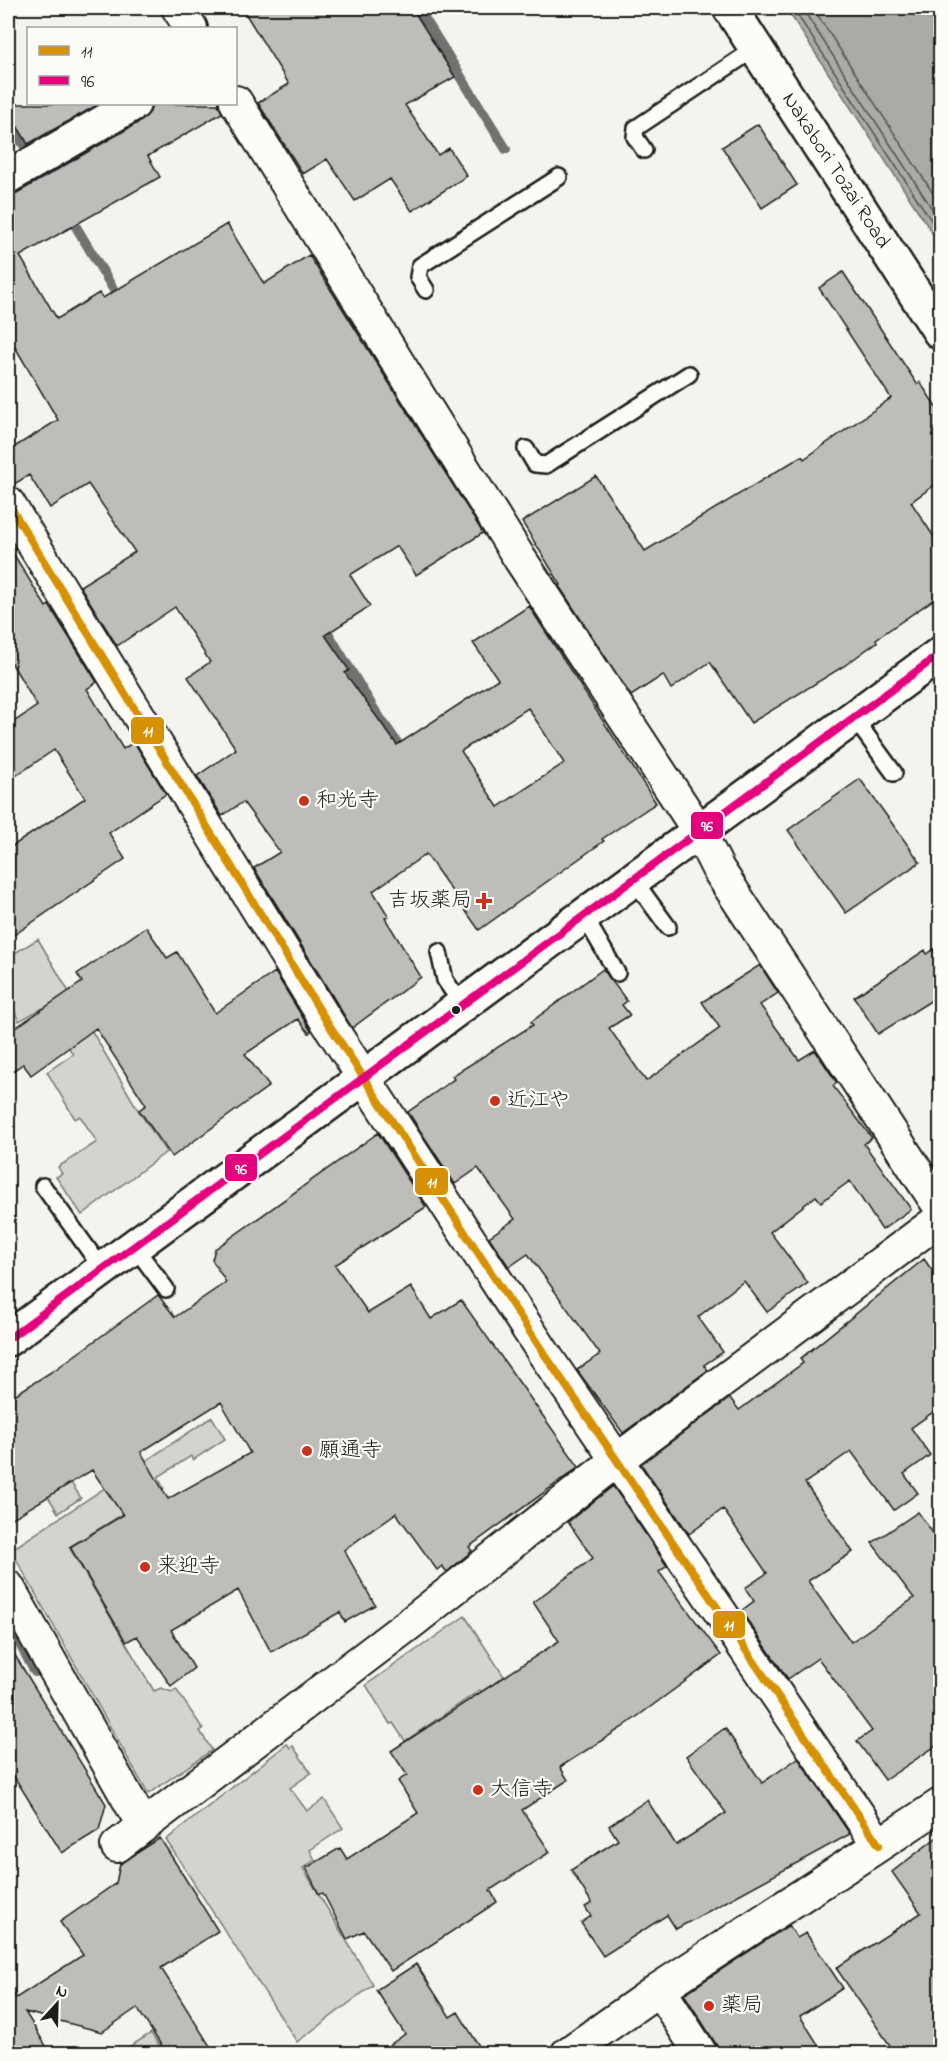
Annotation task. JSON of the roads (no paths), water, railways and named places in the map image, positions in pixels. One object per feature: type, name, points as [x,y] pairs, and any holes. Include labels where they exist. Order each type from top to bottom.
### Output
[{"type":"street","points":[[178,8],[190,27]]},
{"type":"street","name":"Nakabori Tozai Road","points":[[730,8],[940,332]]},
{"type":"street","points":[[237,104],[259,154],[515,562],[700,833],[742,924],[794,985],[873,1089],[921,1163],[940,1208]]},
{"type":"street","points":[[8,177],[132,105]]},
{"type":"street","points":[[8,503],[246,900],[366,1079],[538,1355],[617,1460],[747,1662],[867,1858]]},
{"type":"street","points":[[8,1340],[366,1079],[633,879],[700,833],[940,654]]},
{"type":"street","points":[[117,1846],[474,1580],[617,1460],[940,1219]]},
{"type":"street","points":[[8,1587],[143,1825]]},
{"type":"street","points":[[567,2054],[659,1989],[867,1858],[940,1805]]},
{"type":"street","points":[[659,1989],[701,2054]]},
{"type":"lane","points":[[644,150],[635,137],[636,128],[756,48]]},
{"type":"lane","points":[[426,290],[418,277],[420,266],[559,177]]},
{"type":"lane","points":[[526,449],[535,464],[546,465],[689,374]]},
{"type":"lane","points":[[854,718],[894,773]]},
{"type":"lane","points":[[633,879],[668,927]]},
{"type":"lane","points":[[584,916],[617,973]]},
{"type":"lane","points":[[439,952],[445,980],[463,1006]]},
{"type":"lane","points":[[44,1186],[103,1270]]},
{"type":"lane","points":[[135,1246],[166,1289]]},
{"type":"water","points":[[786,8],[940,8],[940,245]]},
{"type":"waterway","points":[[418,8],[506,149]]},
{"type":"waterway","points":[[8,119],[28,152]]},
{"type":"waterway","points":[[69,215],[121,302]]},
{"type":"waterway","points":[[322,623],[374,709],[405,754]]},
{"type":"waterway","points":[[8,1622],[35,1672]]},
{"type":"place","name":"和光寺","points":[[304,801]]},
{"type":"place","name":"吉坂薬局","points":[[484,901]]},
{"type":"place","name":"近江や","points":[[495,1101]]},
{"type":"place","name":"願通寺","points":[[307,1451]]},
{"type":"place","name":"来迎寺","points":[[145,1567]]},
{"type":"place","name":"大信寺","points":[[478,1790]]},
{"type":"place","name":"薬局","points":[[709,2006]]}]
